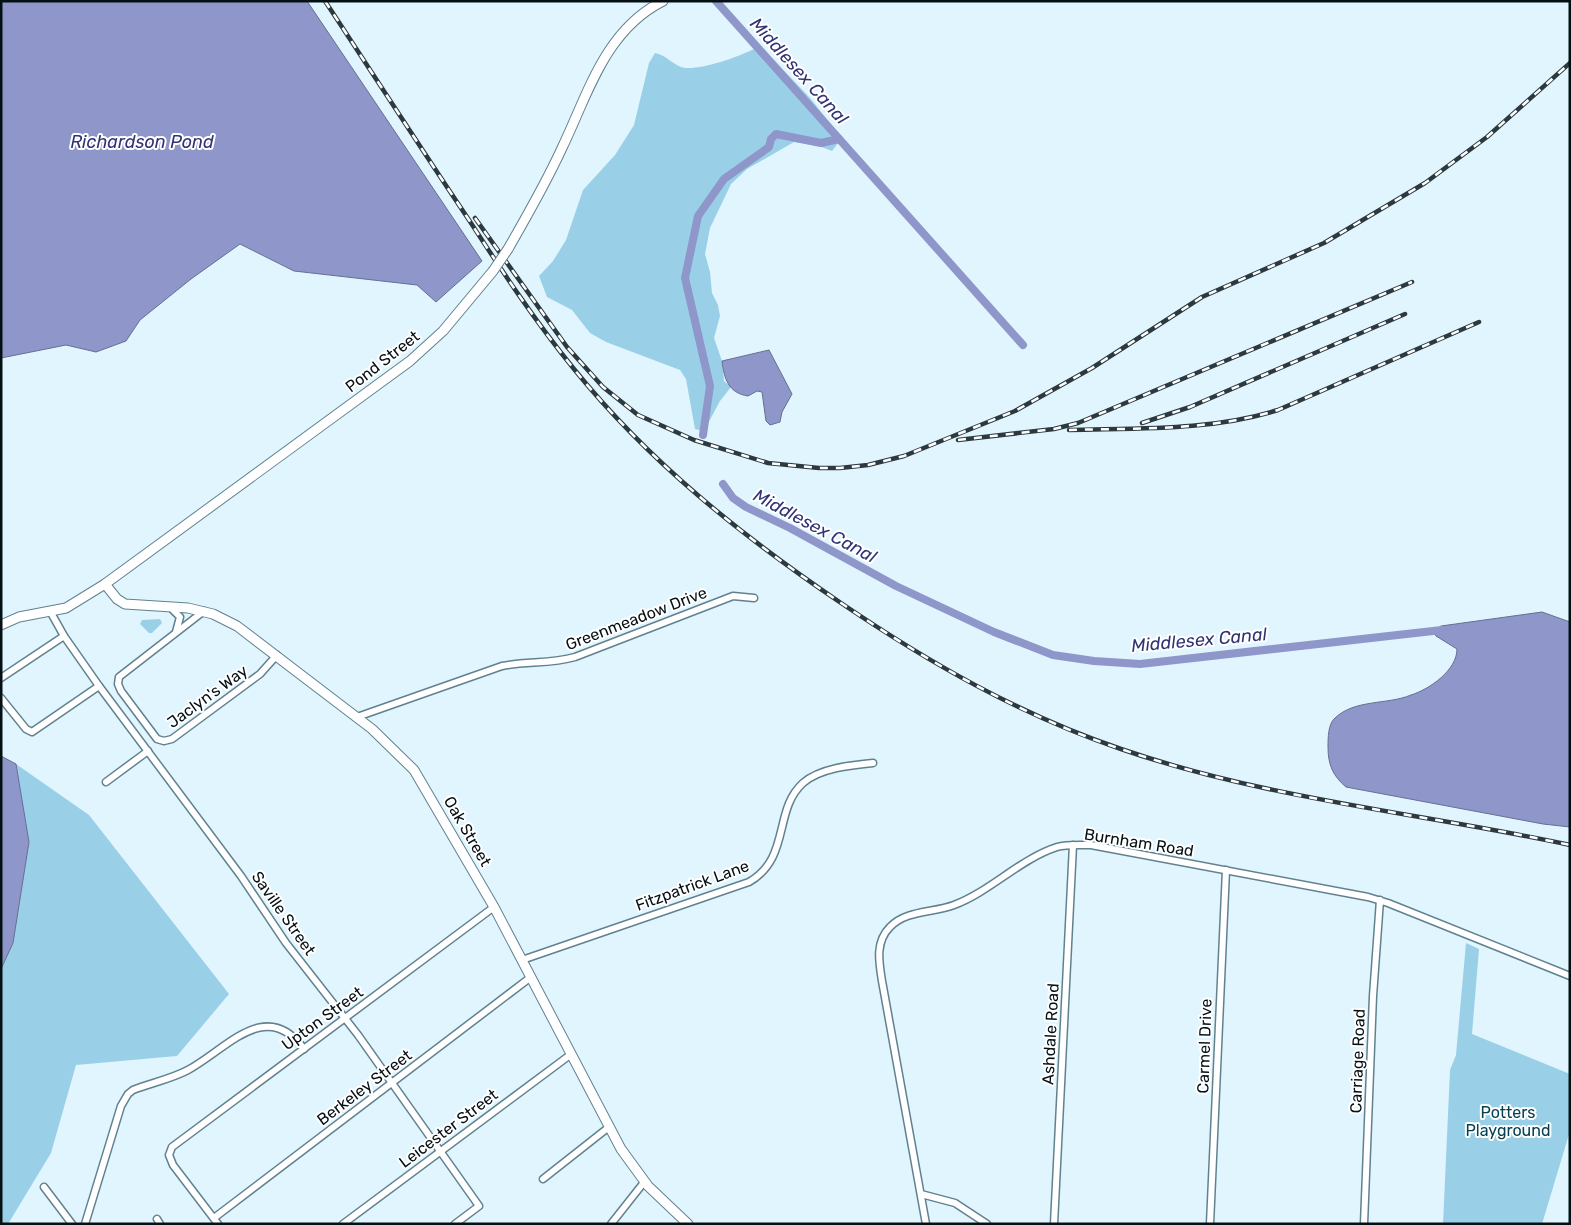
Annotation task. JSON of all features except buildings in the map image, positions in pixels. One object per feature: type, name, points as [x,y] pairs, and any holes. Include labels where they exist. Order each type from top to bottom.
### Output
[{"type":"street","name":"Pond Street","points":[[1,624],[19,617],[68,607],[105,584],[410,361],[449,324],[493,271],[508,249],[552,169],[592,82],[616,39],[630,23],[663,1]]},
{"type":"street","name":"Oak Street","points":[[105,584],[117,599],[126,604],[167,605],[204,611],[237,626],[357,717],[397,751],[414,770],[494,907],[621,1149],[645,1181],[688,1224]]},
{"type":"street","name":"Greenmeadow Drive","points":[[357,717],[502,666],[522,662],[559,662],[575,657],[733,596],[754,598]]},
{"type":"street","points":[[167,605],[174,609],[180,617],[180,624],[175,634]]},
{"type":"street","name":"Saville Street","points":[[50,611],[64,636],[99,686],[241,876],[286,943],[392,1083],[479,1206],[455,1224]]},
{"type":"street","points":[[175,634],[204,611]]},
{"type":"street","name":"Jaclyn's Way","points":[[175,634],[124,672],[118,681],[120,689],[154,737],[160,741],[168,741],[257,676],[277,655]]},
{"type":"street","points":[[1,678],[64,636]]},
{"type":"street","points":[[1,698],[28,730],[32,732],[99,686]]},
{"type":"street","points":[[106,782],[148,751]]},
{"type":"street","name":"Fitzpatrick Lane","points":[[522,960],[725,890],[759,876],[773,858],[795,792],[804,782],[830,771],[873,763]]},
{"type":"street","name":"Ashdale Road","points":[[1054,1224],[1072,845]]},
{"type":"street","name":"Burnham Road","points":[[926,1224],[882,981],[878,953],[882,938],[890,926],[904,916],[955,905],[1042,853],[1059,846],[1091,845],[1380,900],[1570,976]]},
{"type":"street","name":"Carmel Drive","points":[[1210,1224],[1226,870]]},
{"type":"street","name":"Carriage Road","points":[[1364,1224],[1380,900]]},
{"type":"street","name":"Upton Street","points":[[216,1221],[173,1165],[169,1155],[172,1147],[494,907]]},
{"type":"street","name":"Berkeley Street","points":[[216,1221],[531,977]]},
{"type":"street","points":[[85,1224],[121,1106],[133,1090],[186,1071],[255,1027],[278,1027],[297,1039],[304,1049]]},
{"type":"street","name":"Leicester Street","points":[[343,1224],[570,1055]]},
{"type":"street","points":[[543,1179],[609,1127]]},
{"type":"street","points":[[610,1224],[645,1181]]},
{"type":"street","points":[[44,1187],[72,1224]]},
{"type":"street","points":[[921,1194],[955,1203],[987,1224]]},
{"type":"green space","points":[[754,49],[766,53],[775,61],[810,98],[842,138],[832,151],[819,146],[794,142],[747,169],[731,184],[710,228],[705,254],[710,272],[712,293],[718,305],[720,316],[714,338],[722,361],[724,381],[731,387],[720,401],[704,431],[695,429],[686,379],[680,370],[606,342],[590,333],[572,310],[547,297],[539,276],[553,261],[566,240],[583,190],[615,155],[634,125],[649,63],[655,53],[682,67],[693,68],[721,62]]},
{"type":"green space","points":[[160,619],[162,623],[152,633],[149,633],[140,624],[142,620]]},
{"type":"green space","points":[[16,764],[89,815],[229,994],[177,1056],[76,1065],[51,1153],[8,1224],[1,1224],[1,969],[13,943],[29,842]]},
{"type":"green space","name":"Potters Playground","points":[[1466,943],[1479,949],[1472,1034],[1570,1074],[1570,1131],[1542,1224],[1443,1224],[1450,1070],[1456,1055]]},
{"type":"water","name":"Richardson Pond","points":[[1,1],[307,1],[482,261],[436,302],[417,285],[294,271],[240,244],[191,279],[140,320],[126,341],[96,352],[66,345],[1,358]]},
{"type":"water","points":[[769,350],[792,394],[782,412],[780,422],[770,425],[766,421],[762,392],[757,391],[748,396],[736,392],[728,384],[722,361]]},
{"type":"water","points":[[1542,612],[1570,622],[1570,827],[1543,824],[1346,787],[1338,779],[1330,765],[1328,753],[1331,724],[1335,718],[1352,708],[1402,698],[1426,688],[1441,678],[1456,657],[1457,649],[1436,636],[1433,631],[1441,626]]},
{"type":"water","points":[[1,756],[16,764],[29,842],[13,943],[1,969]]},
{"type":"waterway","name":"Middlesex Canal","points":[[716,1],[1023,345]]},
{"type":"waterway","name":"Middlesex Canal","points":[[703,435],[710,386],[685,278],[698,216],[724,179],[769,147],[771,139],[776,134],[821,143],[839,139]]},
{"type":"waterway","name":"Middlesex Canal","points":[[723,484],[733,498],[746,507],[790,528],[896,586],[994,632],[1053,655],[1094,661],[1140,664],[1442,630]]},
{"type":"railway","points":[[325,1],[519,296],[574,369],[633,435],[665,466],[733,524],[804,578],[907,646],[976,685],[1047,720],[1121,749],[1231,781],[1287,793],[1570,845]]},
{"type":"railway","points":[[475,218],[567,347],[603,387],[638,415],[694,440],[768,463],[819,468],[868,465],[904,456],[1015,411],[1092,368],[1202,297],[1324,243],[1425,183],[1487,137],[1570,63]]},
{"type":"railway","points":[[958,440],[1054,429],[1078,423],[1412,282]]},
{"type":"railway","points":[[1142,423],[1190,407],[1405,314]]},
{"type":"railway","points":[[1069,430],[1174,427],[1227,422],[1253,417],[1278,410],[1479,322]]}]
